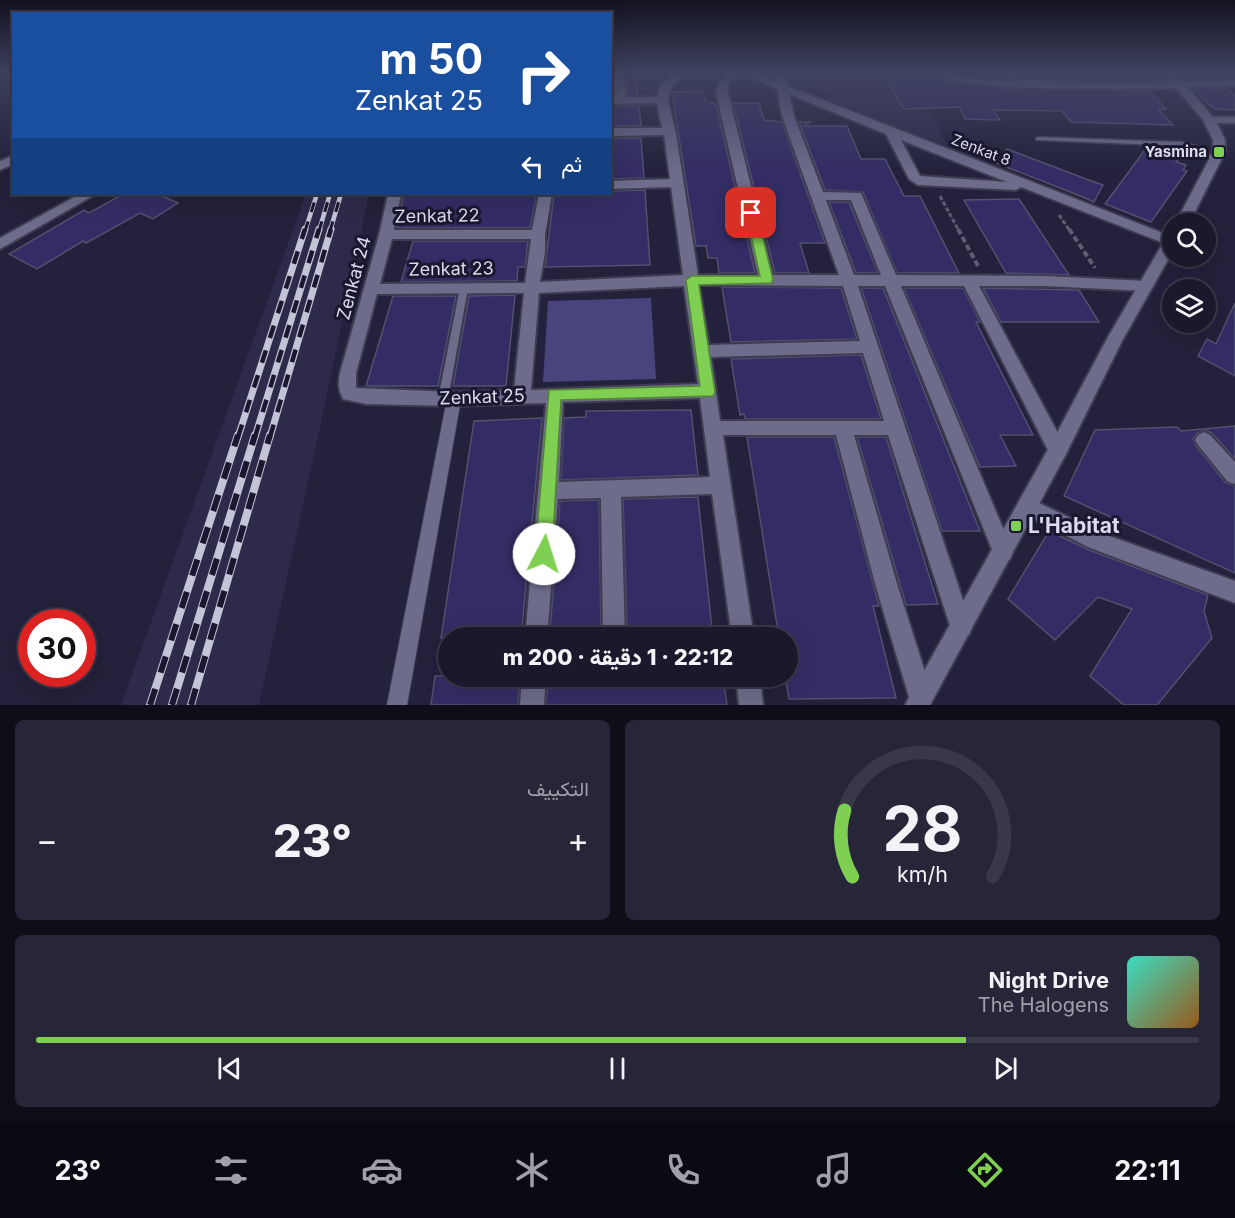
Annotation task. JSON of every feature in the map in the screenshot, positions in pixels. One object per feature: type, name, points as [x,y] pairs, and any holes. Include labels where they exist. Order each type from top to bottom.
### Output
[{"type":"street","points":[[663,106],[669,131],[692,280],[741,627]]},
{"type":"street","points":[[725,106],[767,280]]},
{"type":"street","points":[[786,106],[849,281],[961,627]]},
{"type":"street","name":"Zenkat 8","points":[[835,106],[891,132],[1162,235]]},
{"type":"street","points":[[1188,213],[1220,152],[1219,140],[1212,126],[1197,106]]},
{"type":"street","points":[[1212,126],[1235,120]]},
{"type":"street","points":[[1212,126],[1235,132]]},
{"type":"street","points":[[612,132],[669,131]]},
{"type":"street","points":[[891,132],[911,176],[918,181],[1030,186]]},
{"type":"street","points":[[612,185],[677,183]]},
{"type":"street","points":[[0,244],[87,195]]},
{"type":"street","name":"Zenkat 24","points":[[348,373],[386,234],[394,195]]},
{"type":"street","points":[[522,397],[538,234],[546,195]]},
{"type":"street","points":[[817,196],[856,195],[1003,552]]},
{"type":"street","name":"Zenkat 22","points":[[386,234],[538,234]]},
{"type":"street","points":[[919,701],[1003,552],[1114,341],[1162,257]]},
{"type":"street","name":"Zenkat 23","points":[[370,290],[532,288],[692,280],[1105,283],[1146,286]]},
{"type":"street","points":[[978,282],[1058,450]]},
{"type":"street","points":[[702,351],[869,347]]},
{"type":"street","name":"Zenkat 25","points":[[348,373],[347,389],[355,396],[448,399],[555,394],[708,392]]},
{"type":"street","points":[[538,627],[555,394]]},
{"type":"street","points":[[397,705],[448,399]]},
{"type":"street","points":[[714,428],[895,428]]},
{"type":"street","points":[[843,429],[919,701]]},
{"type":"street","points":[[1204,440],[1235,476]]},
{"type":"street","points":[[549,491],[722,485]]},
{"type":"street","points":[[611,489],[614,627]]},
{"type":"street","points":[[1028,506],[1095,540],[1235,592]]},
{"type":"street","points":[[532,705],[533,687]]},
{"type":"street","points":[[750,687],[752,705]]},
{"type":"lane","points":[[1038,139],[1183,144],[1198,148],[1216,162]]},
{"type":"lane","points":[[448,399],[464,288]]},
{"type":"path","points":[[933,182],[978,282]]},
{"type":"path","points":[[1044,192],[1105,283]]},
{"type":"shaded area","points":[[843,106],[928,106],[947,146]]},
{"type":"shaded area","points":[[306,195],[369,195],[259,705],[121,705]]},
{"type":"shaded area","points":[[651,298],[656,379],[543,382],[548,301]]},
{"type":"building","points":[[612,106],[639,106],[641,126],[612,126]]},
{"type":"building","points":[[674,106],[716,106],[755,273],[719,273],[717,258],[708,258],[706,246],[696,246]]},
{"type":"building","points":[[734,106],[760,106],[764,120],[782,122],[825,243],[800,243],[809,273],[775,273]]},
{"type":"building","points":[[902,106],[1163,106],[1166,109],[1158,109],[1173,125],[1071,122],[1062,111],[993,110],[1000,120],[965,119],[959,107],[904,109]]},
{"type":"building","points":[[1211,106],[1235,106],[1235,110],[1214,109]]},
{"type":"building","points":[[799,122],[810,122],[804,126],[847,126],[861,159],[885,159],[904,196],[920,196],[959,273],[897,273],[863,192],[825,190]]},
{"type":"building","points":[[612,138],[641,138],[644,178],[612,179]]},
{"type":"building","points":[[1147,147],[1179,159],[1176,162],[1186,165],[1183,170],[1187,171],[1151,222],[1105,204]]},
{"type":"building","points":[[1007,149],[1103,185],[1094,202],[996,163]]},
{"type":"building","points":[[645,190],[650,265],[545,267],[554,195],[612,195],[612,191]]},
{"type":"building","points":[[121,195],[159,195],[178,203],[153,219],[140,213],[86,243],[83,241],[37,269],[9,254],[84,210],[89,213]]},
{"type":"building","points":[[404,195],[537,195],[530,228],[397,228]]},
{"type":"building","points":[[1019,199],[1069,275],[1006,273],[964,200]]},
{"type":"building","points":[[829,202],[849,202],[878,273],[856,273]]},
{"type":"building","points":[[413,241],[528,241],[525,267],[518,267],[517,281],[401,282]]},
{"type":"building","points":[[722,287],[841,288],[857,339],[731,342]]},
{"type":"building","points":[[861,288],[883,288],[980,531],[942,531]]},
{"type":"building","points":[[904,288],[963,288],[980,322],[976,322],[1033,435],[1000,435],[1016,466],[980,467]]},
{"type":"building","points":[[983,288],[1079,290],[1099,322],[1001,322]]},
{"type":"building","points":[[515,295],[506,386],[453,386],[469,296]]},
{"type":"building","points":[[393,296],[456,296],[438,386],[366,386]]},
{"type":"building","points":[[1235,303],[1235,376],[1198,356],[1207,339],[1216,344]]},
{"type":"building","points":[[861,355],[881,419],[745,419],[744,414],[740,415],[731,359]]},
{"type":"building","points":[[691,410],[698,475],[561,480],[564,418],[586,417],[586,411]]},
{"type":"building","points":[[542,418],[522,627],[443,627],[474,421]]},
{"type":"building","points":[[1235,426],[1235,459],[1212,433],[1205,430],[1197,433],[1193,439],[1196,446],[1226,483],[1235,486],[1235,573],[1064,496],[1095,430],[1177,427],[1181,431]]},
{"type":"building","points":[[747,437],[834,437],[879,606],[873,606],[896,698],[789,699],[787,687],[798,687],[798,627],[777,627]]},
{"type":"building","points":[[857,437],[886,437],[938,604],[906,605]]},
{"type":"building","points":[[698,497],[712,627],[627,627],[623,499]]},
{"type":"building","points":[[599,500],[601,627],[550,627],[560,501]]},
{"type":"building","points":[[1049,531],[1087,549],[1208,595],[1204,611],[1212,638],[1157,705],[1124,705],[1090,676],[1132,609],[1098,597],[1055,640],[1008,599]]},
{"type":"building","points":[[435,676],[438,676],[438,687],[519,687],[518,705],[431,705]]},
{"type":"building","points":[[547,687],[725,687],[727,705],[546,705]]},
{"type":"railway","points":[[305,231],[317,195]]},
{"type":"railway","points":[[319,231],[330,195]]},
{"type":"railway","points":[[330,231],[341,195]]},
{"type":"railway","points":[[238,437],[305,229]]},
{"type":"railway","points":[[255,437],[319,229]]},
{"type":"railway","points":[[270,437],[331,229]]},
{"type":"railway","points":[[150,705],[238,435]]},
{"type":"railway","points":[[172,705],[255,435]]},
{"type":"railway","points":[[191,705],[270,435]]},
{"type":"place","name":"Yasmina","points":[[1219,152]]},
{"type":"place","name":"L'Habitat","points":[[1016,526]]},
{"type":"route","points":[[544,554],[555,394],[708,392],[692,280],[767,280],[751,213]]}]
